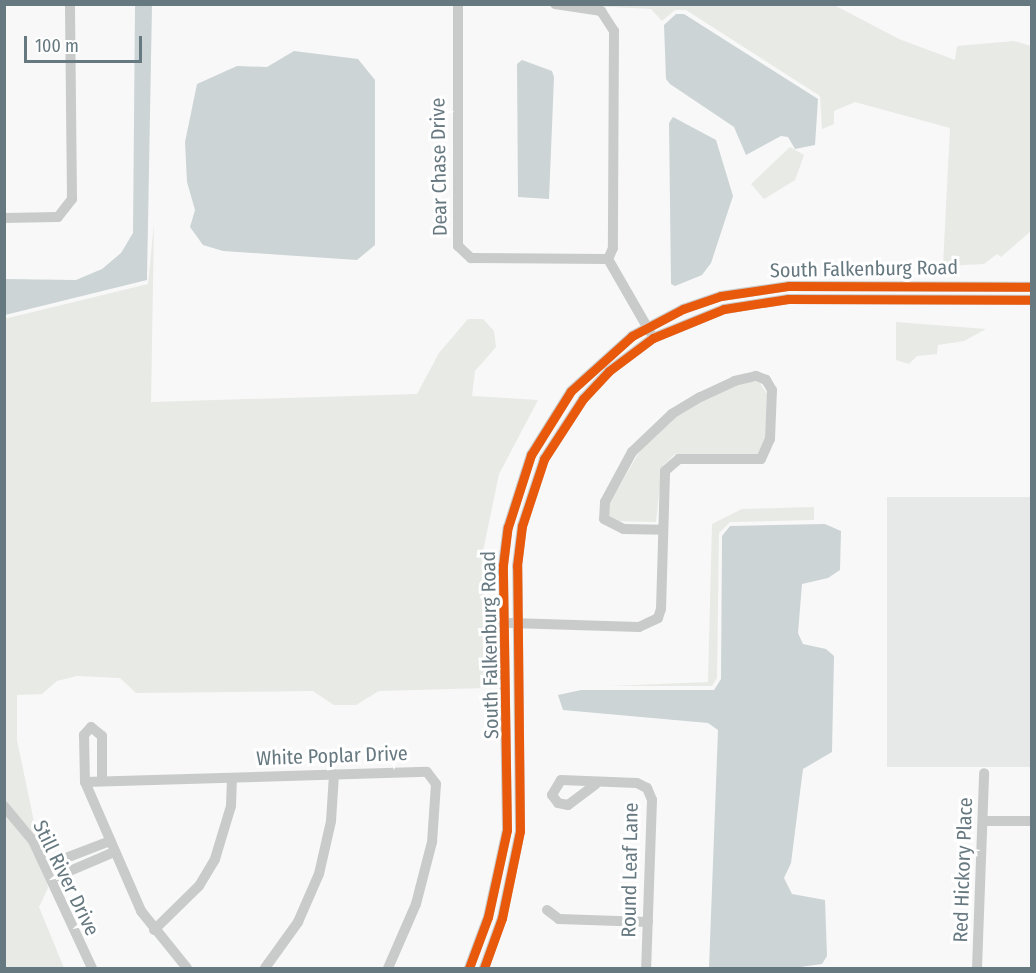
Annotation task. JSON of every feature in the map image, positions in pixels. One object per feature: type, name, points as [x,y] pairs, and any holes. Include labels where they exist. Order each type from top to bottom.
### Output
[{"type":"street","points":[[4,218],[58,217],[72,200],[70,4]]},
{"type":"street","name":"Dear Chase Drive","points":[[458,4],[458,246],[471,258],[608,259]]},
{"type":"street","points":[[555,4],[601,11],[614,31],[613,248],[608,259],[654,338]]},
{"type":"street","name":"South Falkenburg Road","points":[[469,969],[493,901],[507,830],[509,785],[503,565],[508,527],[531,455],[571,392],[598,362],[647,327],[683,309],[752,289],[1032,286]]},
{"type":"street","name":"South Falkenburg Road","points":[[484,969],[506,904],[520,831],[522,786],[517,566],[522,526],[544,459],[596,385],[654,338],[724,309],[788,299],[1032,300]]},
{"type":"street","points":[[505,623],[648,626],[661,609],[663,530],[669,463],[679,459],[752,461],[761,459],[768,451],[772,390],[766,380],[756,376],[735,381],[700,397],[672,414],[632,452],[605,502],[604,519],[624,529],[663,530]]},
{"type":"street","points":[[102,782],[102,736],[92,727],[84,735],[85,782],[112,847],[154,930],[187,969]]},
{"type":"street","name":"White Poplar Drive","points":[[85,782],[420,770],[433,777],[436,784],[424,877],[388,969]]},
{"type":"street","name":"Red Hickory Place","points":[[977,969],[984,773]]},
{"type":"street","points":[[265,969],[298,922],[319,874],[331,821],[334,774]]},
{"type":"street","points":[[154,930],[199,886],[215,859],[231,806],[232,778]]},
{"type":"street","name":"Round Leaf Lane","points":[[596,784],[637,783],[647,788],[652,800],[646,969]]},
{"type":"street","name":"Still River Drive","points":[[4,806],[33,841],[92,969]]},
{"type":"street","points":[[983,821],[1032,821]]},
{"type":"street","points":[[45,866],[74,855],[112,847]]},
{"type":"street","points":[[51,879],[79,867],[112,847]]},
{"type":"street","points":[[74,855],[79,867]]},
{"type":"street","points":[[493,901],[506,904]]},
{"type":"street","points":[[547,910],[560,919],[648,922]]},
{"type":"shaded area","points":[[135,5],[152,5],[147,280],[5,315],[5,279],[76,280],[102,269],[121,253],[133,233]]},
{"type":"shaded area","points":[[573,5],[834,5],[899,39],[955,60],[957,46],[1014,41],[1031,46],[1031,231],[1001,257],[997,254],[984,264],[943,266],[950,128],[855,102],[834,111],[834,124],[822,129],[820,96],[686,10],[675,10],[662,21],[651,9]]},
{"type":"shaded area","points":[[676,14],[684,14],[818,99],[815,145],[795,149],[788,137],[781,136],[746,155],[734,127],[670,84],[666,79],[664,25]]},
{"type":"shaded area","points":[[294,51],[358,59],[375,80],[375,245],[357,260],[223,251],[203,245],[190,227],[195,210],[187,182],[185,142],[197,84],[237,66],[267,67]]},
{"type":"shaded area","points":[[522,60],[552,71],[554,77],[549,199],[518,197],[517,64]]},
{"type":"shaded area","points":[[673,117],[716,140],[733,196],[711,263],[702,275],[675,286],[671,284],[669,123]]},
{"type":"shaded area","points":[[790,147],[804,155],[795,180],[764,199],[751,184]]},
{"type":"shaded area","points":[[154,224],[151,402],[417,394],[439,353],[468,319],[483,319],[494,331],[496,347],[475,371],[472,396],[538,400],[499,474],[482,556],[485,688],[379,691],[356,705],[334,705],[313,691],[136,693],[120,678],[77,676],[57,681],[42,694],[17,695],[17,740],[38,841],[5,800],[4,319],[148,284]]},
{"type":"shaded area","points":[[896,322],[986,329],[964,341],[938,345],[937,354],[917,356],[909,364],[896,360]]},
{"type":"shaded area","points":[[751,381],[760,383],[767,394],[765,443],[759,455],[674,455],[662,467],[656,522],[612,521],[606,509],[641,449],[672,419],[719,391]]},
{"type":"shaded area","points":[[887,497],[1031,497],[1031,767],[887,767]]},
{"type":"shaded area","points":[[814,507],[814,520],[730,522],[719,533],[717,678],[712,686],[610,686],[708,682],[712,524],[742,509]]},
{"type":"shaded area","points":[[825,524],[841,531],[840,570],[828,578],[802,584],[798,633],[803,644],[826,649],[834,656],[832,752],[803,769],[791,863],[784,878],[792,894],[825,900],[827,956],[822,964],[793,968],[709,968],[718,730],[708,723],[563,710],[558,695],[581,690],[714,690],[721,679],[722,536],[730,526]]},
{"type":"shaded area","points":[[4,812],[29,844],[46,878],[48,888],[39,907],[64,968],[5,968]]},
{"type":"cycle path","points":[[469,968],[488,917],[507,830],[503,565],[508,527],[531,455],[571,391],[632,336],[683,309],[721,296],[789,286],[1032,287]]},
{"type":"cycle path","points":[[484,968],[502,918],[520,831],[517,566],[522,526],[544,459],[583,399],[609,371],[653,338],[724,309],[788,299],[1032,300]]}]
